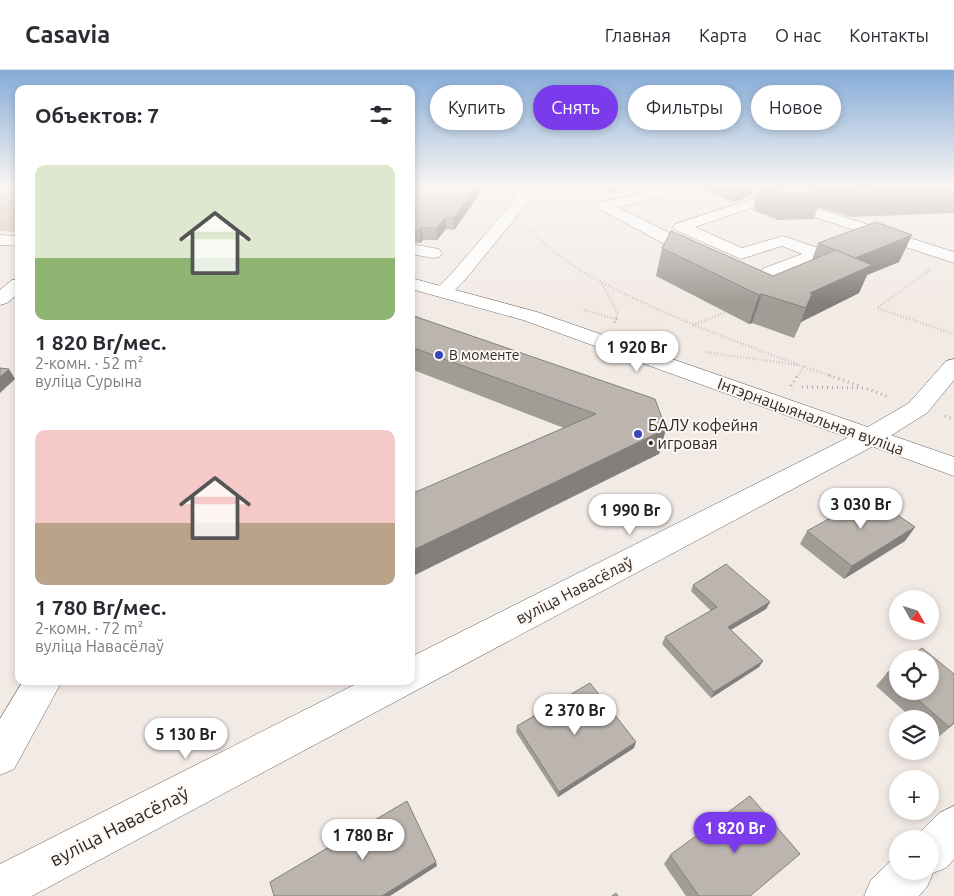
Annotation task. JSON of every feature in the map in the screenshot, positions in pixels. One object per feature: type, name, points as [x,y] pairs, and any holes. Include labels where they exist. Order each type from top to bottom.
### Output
[{"type":"street","points":[[443,291],[458,277],[498,226]]},
{"type":"street","points":[[642,226],[714,263]]},
{"type":"street","points":[[685,226],[681,227],[742,254],[783,240],[818,254],[768,273]]},
{"type":"street","points":[[857,226],[952,257]]},
{"type":"street","points":[[0,240],[15,241]]},
{"type":"street","points":[[415,250],[433,253]]},
{"type":"street","name":"Інтэрнацыянальная вуліца","points":[[415,284],[530,316],[954,467]]},
{"type":"street","points":[[0,298],[15,287]]},
{"type":"street","name":"вуліца Навасёлаў","points":[[415,673],[870,437],[918,408],[954,366]]},
{"type":"street","points":[[0,755],[42,685]]},
{"type":"street","name":"вуліца Навасёлаў","points":[[0,888],[391,685]]},
{"type":"street","points":[[939,843],[954,828]]},
{"type":"street","points":[[887,896],[902,880]]},
{"type":"path","points":[[525,226],[546,247],[602,283],[692,325],[864,388]]},
{"type":"path","points":[[952,257],[877,308],[954,334]]},
{"type":"path","points":[[602,283],[618,314],[616,318]]},
{"type":"path","points":[[692,325],[726,312]]},
{"type":"path","points":[[701,352],[804,366]]},
{"type":"path","points":[[790,386],[804,366]]},
{"type":"shaded area","points":[[0,226],[15,226],[15,232],[0,231]]},
{"type":"building","points":[[415,226],[438,226],[436,228],[422,227],[420,231],[415,230]]},
{"type":"building","points":[[866,226],[886,226],[912,235],[855,258],[818,243]]},
{"type":"building","points":[[671,231],[773,276],[836,250],[872,265],[810,293],[812,294],[806,308],[762,294],[759,295],[662,248]]},
{"type":"building","points":[[415,316],[655,399],[666,429],[415,549],[415,492],[596,414],[415,348]]},
{"type":"building","points":[[0,368],[9,369],[0,377]]},
{"type":"building","points":[[870,496],[915,527],[852,566],[807,531]]},
{"type":"building","points":[[726,564],[770,602],[728,627],[763,661],[714,692],[665,637],[717,607],[693,585]]},
{"type":"building","points":[[939,662],[954,674],[954,723],[949,727],[939,718],[939,710],[930,710],[918,700],[939,700]]},
{"type":"building","points":[[590,683],[636,742],[559,792],[517,726]]},
{"type":"building","points":[[750,796],[800,854],[750,896],[699,896],[670,855]]},
{"type":"building","points":[[407,801],[436,862],[382,896],[274,896],[270,882]]},
{"type":"place","name":"В моменте","points":[[439,355]]},
{"type":"place","name":"БАЛУ кофейня • игровая","points":[[638,434]]}]
